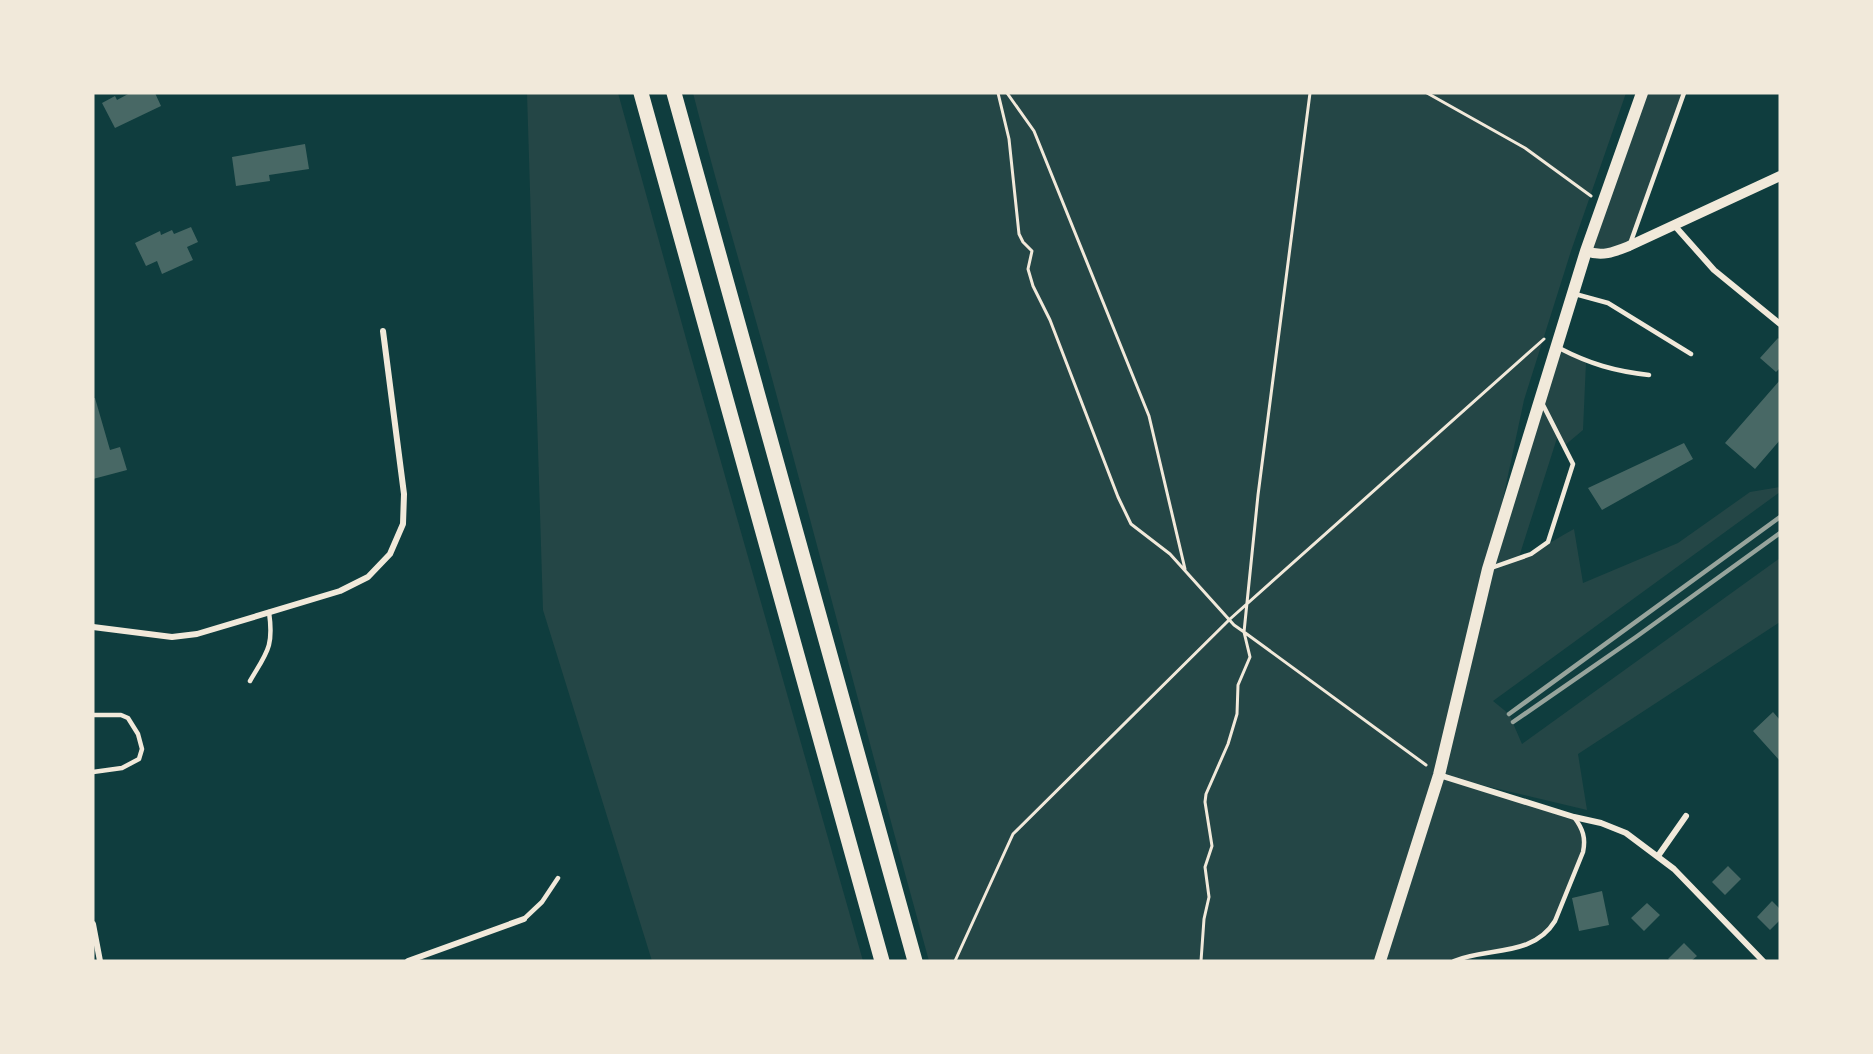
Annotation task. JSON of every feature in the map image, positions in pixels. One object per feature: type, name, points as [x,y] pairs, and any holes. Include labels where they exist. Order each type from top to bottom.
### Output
[{"type":"highway","points":[[641,93],[882,961]]},
{"type":"highway","points":[[674,93],[915,961]]},
{"type":"main road","points":[[1380,961],[1439,775],[1488,569],[1586,251],[1642,93]]},
{"type":"street","points":[[1586,251],[1596,255],[1629,246],[1780,176]]},
{"type":"street","points":[[1674,225],[1714,270],[1780,324]]},
{"type":"street","points":[[93,627],[172,637],[197,634],[340,591],[368,577],[390,554],[403,524],[404,494],[383,331]]},
{"type":"street","points":[[1439,775],[1574,817],[1601,823],[1626,833],[1674,869],[1763,961]]},
{"type":"street","points":[[1658,856],[1686,816]]},
{"type":"street","points":[[408,961],[525,919]]},
{"type":"street","points":[[93,924],[100,961]]},
{"type":"lane","points":[[1629,246],[1684,93]]},
{"type":"lane","points":[[1573,293],[1608,303],[1691,354]]},
{"type":"lane","points":[[1556,347],[1586,362],[1625,373],[1649,375]]},
{"type":"lane","points":[[1488,569],[1531,554],[1548,542],[1573,464],[1540,400]]},
{"type":"lane","points":[[250,681],[269,648],[271,629],[269,612]]},
{"type":"lane","points":[[93,715],[121,715],[128,718],[138,734],[142,749],[139,759],[122,768],[93,772]]},
{"type":"lane","points":[[1454,961],[1528,944],[1549,931],[1585,843],[1584,834],[1574,817]]},
{"type":"lane","points":[[525,919],[542,902],[558,878]]},
{"type":"path","points":[[998,93],[1009,139],[1020,234],[1023,242],[1032,251],[1028,269],[1033,286],[1050,320],[1131,524],[1170,554],[1234,625],[1439,775]]},
{"type":"path","points":[[1007,93],[1034,131],[1149,416],[1185,571]]},
{"type":"path","points":[[1201,961],[1204,919],[1209,897],[1206,867],[1212,846],[1205,802],[1206,794],[1228,744],[1237,714],[1238,685],[1250,657],[1244,632],[1246,603],[1310,93]]},
{"type":"path","points":[[1427,93],[1525,148],[1602,204]]},
{"type":"path","points":[[955,961],[1013,834],[1246,603],[1564,322]]},
{"type":"shaded area","points":[[527,93],[618,93],[863,961],[652,961],[543,610]]},
{"type":"shaded area","points":[[693,93],[1626,93],[1571,251],[1524,400],[1490,560],[1556,347],[1586,362],[1583,430],[1564,446],[1558,435],[1519,557],[1574,529],[1583,583],[1678,543],[1750,492],[1780,487],[1780,492],[1493,701],[1509,714],[1522,744],[1780,558],[1780,622],[1578,754],[1587,810],[1452,778],[1574,817],[1585,843],[1549,931],[1528,944],[1453,961],[929,961]]},
{"type":"shaded area","points":[[1643,93],[1684,93],[1629,246],[1586,251]]},
{"type":"building","points":[[130,93],[155,93],[161,106],[115,128],[102,103],[115,96],[117,100]]},
{"type":"building","points":[[305,144],[309,169],[269,175],[270,181],[236,186],[232,157]]},
{"type":"building","points":[[191,227],[198,242],[187,247],[193,260],[162,274],[157,261],[146,266],[135,243],[160,231],[161,235],[172,230],[174,234]]},
{"type":"building","points":[[1778,338],[1780,340],[1780,368],[1776,372],[1760,358]]},
{"type":"building","points":[[1780,380],[1780,440],[1755,469],[1725,443]]},
{"type":"building","points":[[93,398],[95,398],[110,450],[120,447],[127,470],[93,479]]},
{"type":"building","points":[[1684,443],[1693,459],[1602,510],[1588,488]]},
{"type":"building","points":[[1773,712],[1780,720],[1780,761],[1753,731]]},
{"type":"building","points":[[1728,866],[1741,879],[1725,895],[1712,882]]},
{"type":"building","points":[[1602,891],[1609,925],[1579,931],[1572,898]]},
{"type":"building","points":[[1772,901],[1780,909],[1780,920],[1770,930],[1757,917]]},
{"type":"building","points":[[1647,903],[1660,915],[1644,931],[1631,918]]},
{"type":"building","points":[[1684,943],[1697,956],[1691,961],[1668,959]]},
{"type":"railway","points":[[1509,714],[1780,517]]},
{"type":"railway","points":[[1513,722],[1780,533]]}]
